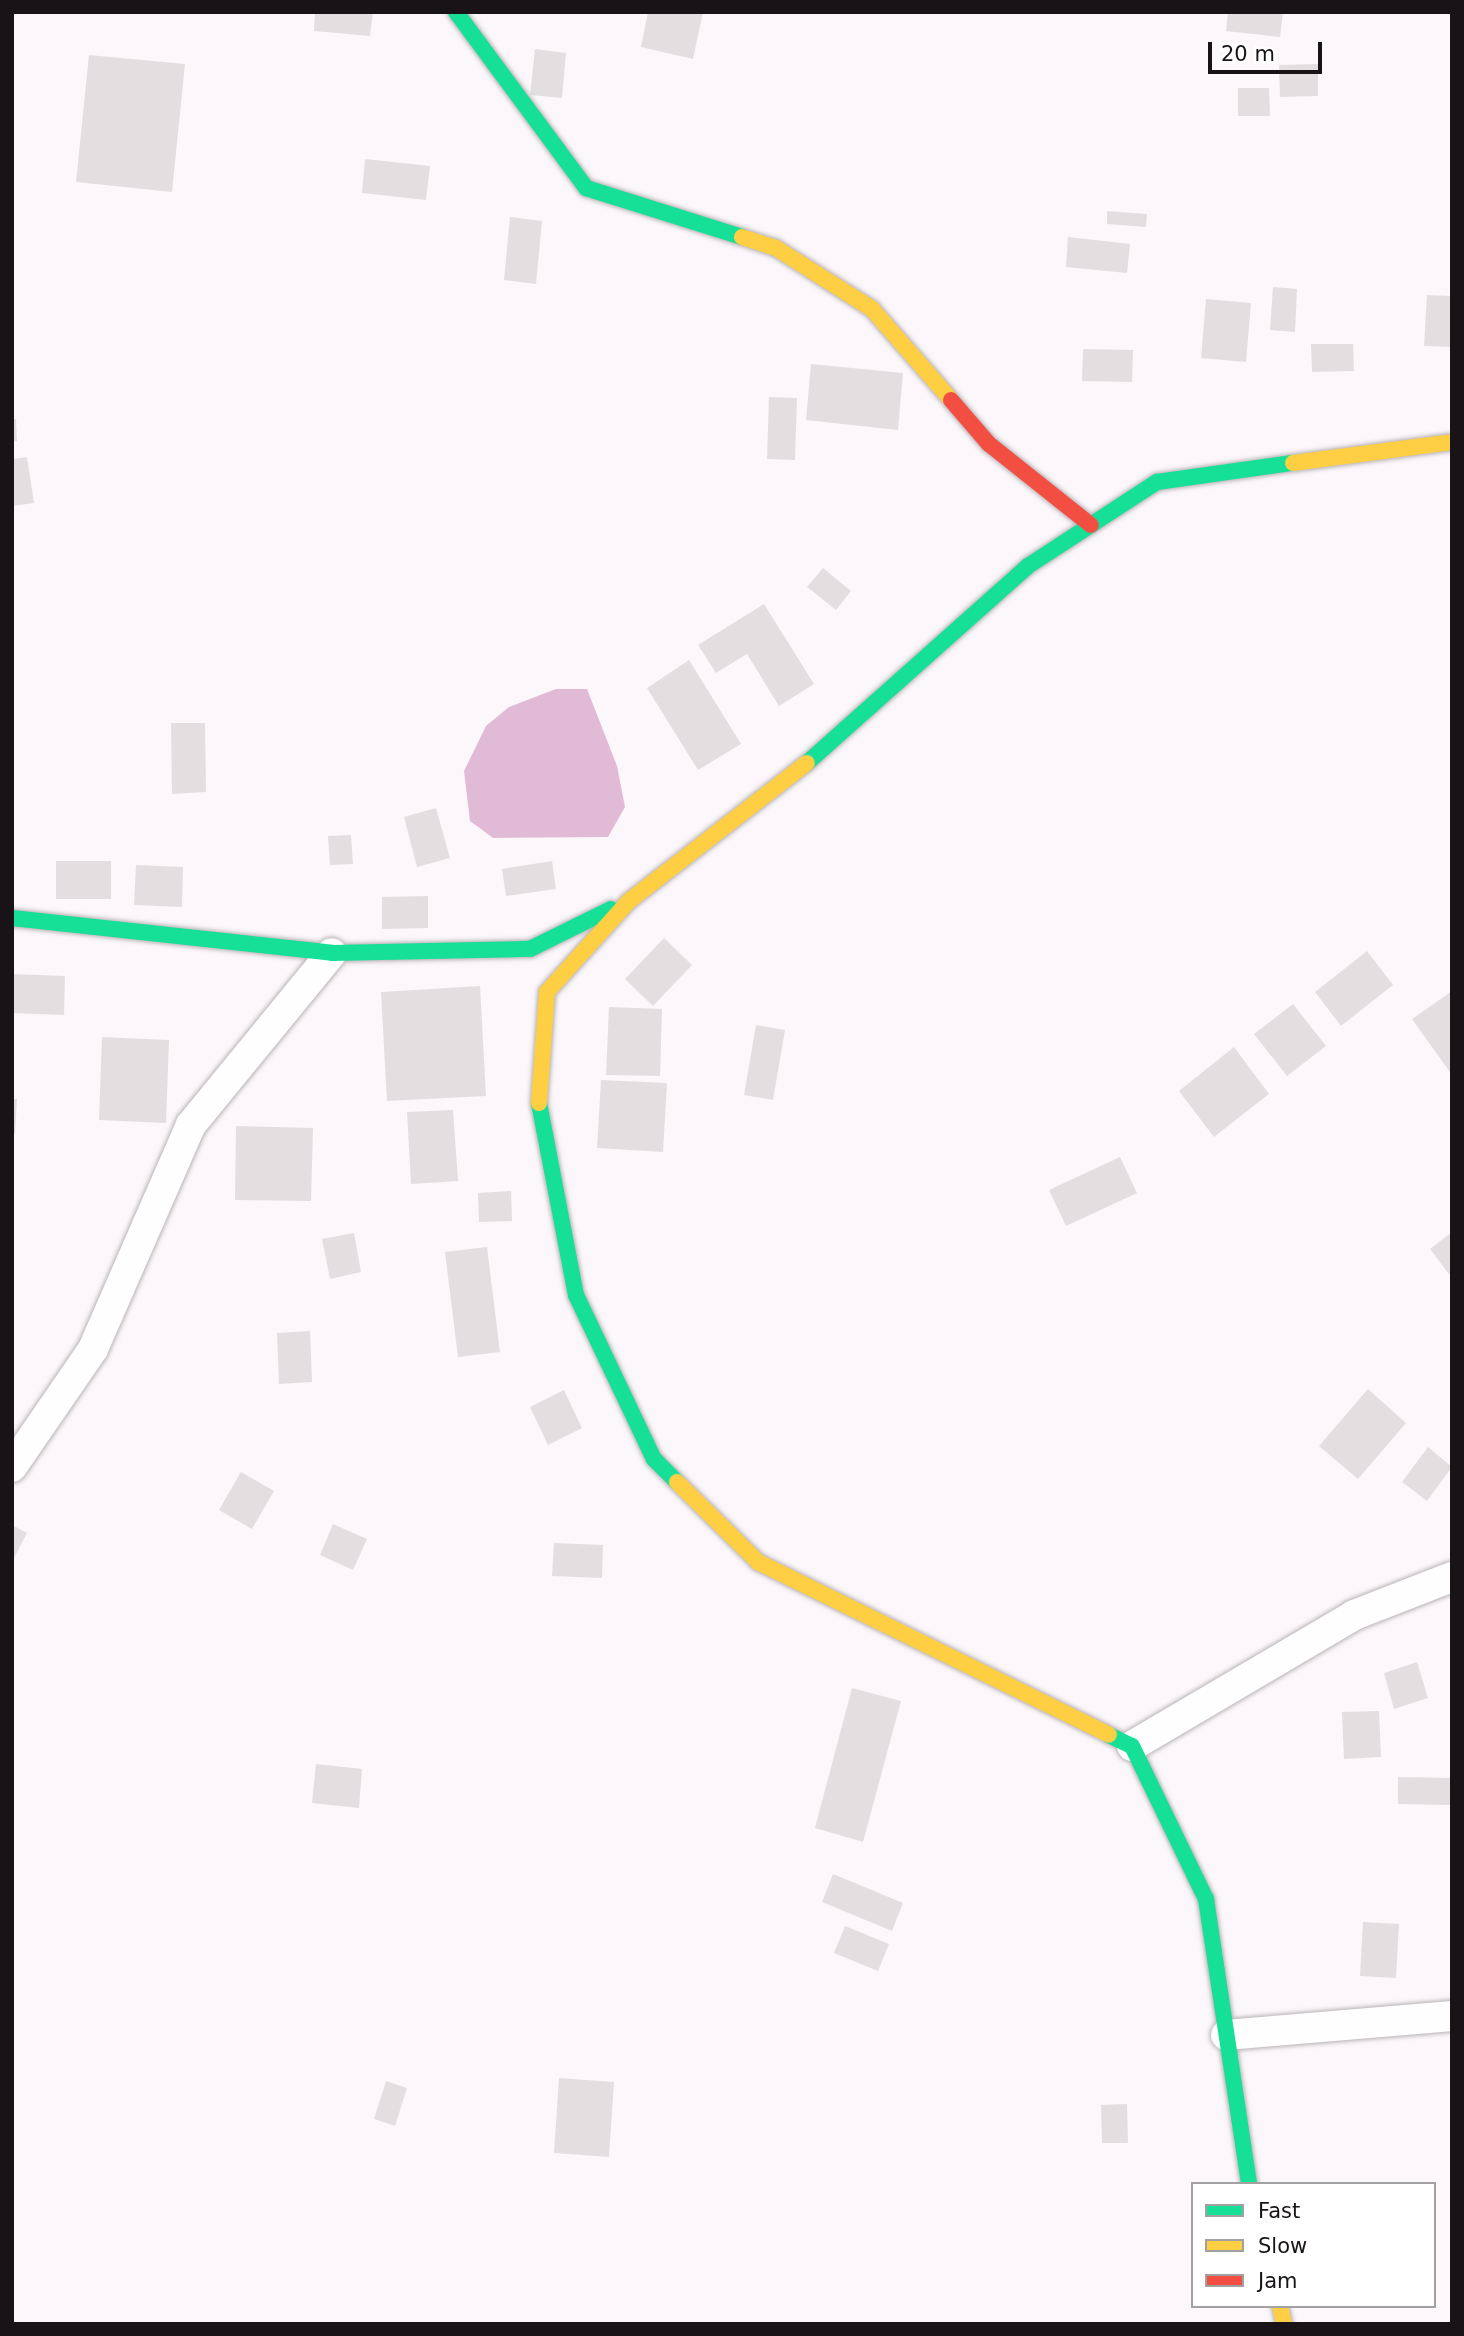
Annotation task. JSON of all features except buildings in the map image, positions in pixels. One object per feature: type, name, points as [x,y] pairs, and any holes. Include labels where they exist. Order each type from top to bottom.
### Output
[{"type":"main road","points":[[456,12],[586,188],[776,248],[872,309],[989,444],[1091,525]]},
{"type":"main road","points":[[1249,2182],[1206,1899],[1132,1746],[758,1562],[654,1459],[576,1295],[540,1106],[547,992],[629,901],[819,754],[1028,566],[1157,482],[1452,442]]},
{"type":"main road","points":[[12,918],[332,953],[530,949],[629,901]]},
{"type":"street","points":[[12,1467],[93,1349],[191,1125],[332,953]]},
{"type":"street","points":[[1132,1746],[1354,1615],[1452,1577]]},
{"type":"street","points":[[1226,2035],[1452,2016]]},
{"type":"shaded area","points":[[556,689],[587,689],[617,766],[625,807],[608,837],[493,838],[470,821],[464,771],[486,726],[509,707]]},
{"type":"traffic: fast","points":[[456,12],[586,188],[742,237]]},
{"type":"traffic: fast","points":[[807,763],[1028,566],[1157,482],[1293,463]]},
{"type":"traffic: fast","points":[[12,918],[332,953],[530,949],[611,909]]},
{"type":"traffic: fast","points":[[539,1103],[576,1295],[654,1459],[677,1482]]},
{"type":"traffic: fast","points":[[1109,1735],[1132,1746],[1206,1899],[1249,2182]]},
{"type":"traffic: slow","points":[[742,237],[776,248],[872,309],[951,400]]},
{"type":"traffic: slow","points":[[1293,463],[1452,442]]},
{"type":"traffic: slow","points":[[539,1103],[547,992],[629,901],[807,763]]},
{"type":"traffic: slow","points":[[677,1482],[758,1562],[1109,1735]]},
{"type":"traffic: slow","points":[[1280,2308],[1284,2324]]},
{"type":"traffic: jam","points":[[951,400],[989,444],[1091,525]]}]
